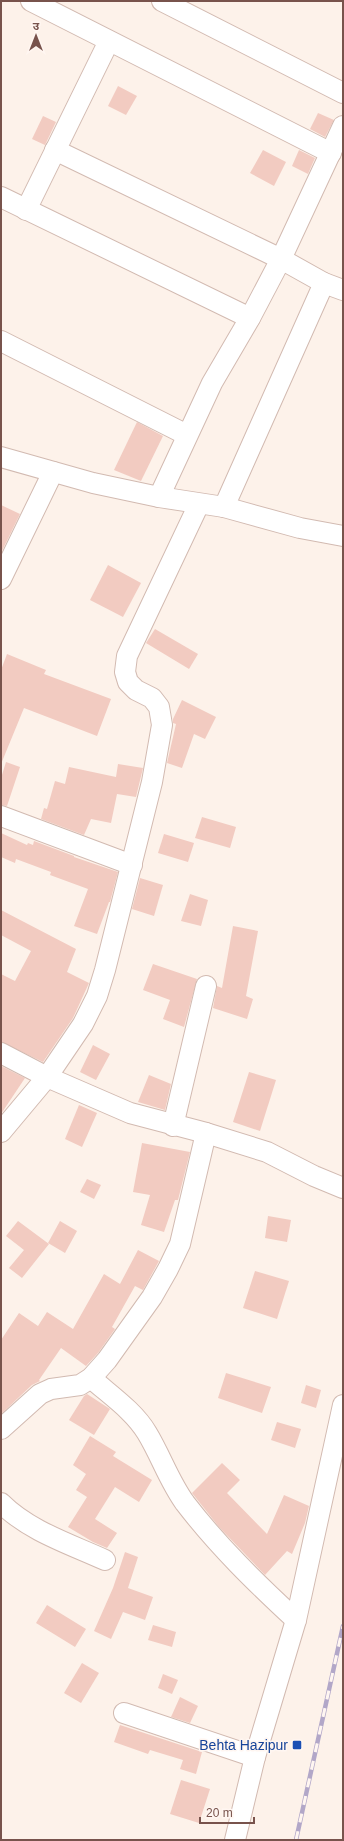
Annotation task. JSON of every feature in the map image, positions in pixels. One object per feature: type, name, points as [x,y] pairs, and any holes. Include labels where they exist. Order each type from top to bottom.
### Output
[{"type":"street","points":[[31,1],[331,153]]},
{"type":"street","points":[[162,1],[343,93]]},
{"type":"street","points":[[26,210],[109,41]]},
{"type":"street","points":[[159,497],[212,383],[250,318],[281,259],[343,126]]},
{"type":"street","points":[[55,150],[281,259],[324,283],[343,290]]},
{"type":"street","points":[[1,197],[250,318]]},
{"type":"street","points":[[224,507],[324,283]]},
{"type":"street","points":[[1,341],[187,435]]},
{"type":"street","points":[[1,457],[94,483],[159,497],[224,507],[300,528],[343,536]]},
{"type":"street","points":[[1,579],[53,472]]},
{"type":"street","points":[[1,1132],[47,1077],[83,1024],[97,996],[152,782],[162,725],[159,707],[152,698],[136,690],[128,682],[125,672],[127,656],[199,504]]},
{"type":"street","points":[[1,816],[132,864]]},
{"type":"street","points":[[174,1126],[206,986]]},
{"type":"street","points":[[1,1053],[47,1077],[130,1113],[174,1126],[206,1133],[267,1152],[314,1176],[343,1188]]},
{"type":"street","points":[[1,1429],[40,1394],[51,1389],[80,1385],[91,1378],[107,1360],[148,1304],[180,1244],[206,1133]]},
{"type":"street","points":[[91,1378],[131,1414],[147,1432],[174,1486],[185,1503],[223,1549],[296,1620]]},
{"type":"street","points":[[235,1840],[254,1757],[296,1620],[343,1405]]},
{"type":"street","points":[[1,1503],[10,1512],[33,1527],[105,1560]]},
{"type":"street","points":[[124,1713],[254,1757]]},
{"type":"building","points":[[118,86],[137,96],[126,115],[108,106]]},
{"type":"building","points":[[318,113],[334,120],[325,137],[310,129]]},
{"type":"building","points":[[43,116],[56,122],[45,145],[32,139]]},
{"type":"building","points":[[263,150],[286,162],[274,186],[250,173]]},
{"type":"building","points":[[299,150],[315,158],[308,174],[292,166]]},
{"type":"building","points":[[137,422],[163,436],[141,481],[114,470]]},
{"type":"building","points":[[1,505],[20,514],[1,553]]},
{"type":"building","points":[[108,565],[141,583],[123,617],[90,600]]},
{"type":"building","points":[[155,629],[198,654],[189,669],[146,643]]},
{"type":"building","points":[[7,654],[46,670],[44,674],[111,699],[97,736],[24,708],[1,764],[1,670]]},
{"type":"building","points":[[182,700],[216,717],[205,739],[194,734],[182,768],[167,763],[176,724],[173,723],[173,719]]},
{"type":"building","points":[[6,762],[20,767],[7,806],[1,805],[1,778]]},
{"type":"building","points":[[118,764],[143,768],[136,797],[117,794],[111,823],[91,819],[84,835],[41,819],[44,808],[47,809],[55,781],[65,784],[69,767],[116,777]]},
{"type":"building","points":[[202,817],[236,827],[230,848],[195,838]]},
{"type":"building","points":[[1,833],[27,845],[28,843],[33,845],[34,841],[118,872],[110,902],[97,934],[74,926],[88,889],[50,875],[51,872],[16,859],[15,863],[1,857]]},
{"type":"building","points":[[164,834],[194,843],[188,862],[158,853]]},
{"type":"building","points":[[140,878],[163,885],[154,916],[132,909]]},
{"type":"building","points":[[190,894],[208,900],[201,926],[181,921]]},
{"type":"building","points":[[1,910],[76,949],[67,972],[89,983],[73,1018],[43,1062],[1,1042],[1,974],[15,981],[31,951],[1,935]]},
{"type":"building","points":[[233,926],[258,931],[246,996],[253,999],[247,1019],[213,1008],[217,986],[222,988]]},
{"type":"building","points":[[153,964],[197,979],[184,1027],[163,1019],[170,1000],[143,990]]},
{"type":"building","points":[[93,1045],[110,1054],[96,1080],[80,1072]]},
{"type":"building","points":[[1,1066],[25,1078],[1,1114]]},
{"type":"building","points":[[249,1072],[276,1080],[260,1131],[233,1122]]},
{"type":"building","points":[[149,1075],[171,1084],[165,1110],[138,1102]]},
{"type":"building","points":[[79,1105],[97,1113],[82,1147],[65,1139]]},
{"type":"building","points":[[142,1143],[190,1152],[178,1200],[175,1200],[164,1232],[141,1225],[150,1195],[133,1192]]},
{"type":"building","points":[[87,1179],[101,1185],[94,1199],[80,1192]]},
{"type":"building","points":[[268,1216],[291,1220],[287,1242],[265,1238]]},
{"type":"building","points":[[18,1221],[49,1244],[22,1278],[9,1268],[24,1250],[6,1236]]},
{"type":"building","points":[[60,1221],[77,1231],[65,1253],[48,1243]]},
{"type":"building","points":[[138,1250],[159,1261],[143,1290],[135,1286],[112,1327],[115,1329],[98,1353],[86,1366],[61,1348],[39,1380],[40,1381],[32,1385],[1,1414],[1,1340],[19,1313],[38,1326],[47,1312],[73,1329],[104,1274],[120,1284]]},
{"type":"building","points":[[255,1271],[289,1281],[277,1319],[243,1308]]},
{"type":"building","points":[[226,1373],[271,1387],[262,1413],[218,1398]]},
{"type":"building","points":[[306,1385],[321,1390],[316,1408],[301,1403]]},
{"type":"building","points":[[87,1394],[110,1409],[94,1435],[69,1420],[84,1396]]},
{"type":"building","points":[[277,1422],[301,1429],[295,1448],[271,1440]]},
{"type":"building","points":[[90,1436],[116,1452],[113,1456],[152,1480],[139,1502],[115,1487],[95,1519],[117,1533],[107,1548],[93,1542],[68,1527],[87,1497],[76,1490],[86,1474],[73,1465]]},
{"type":"building","points":[[222,1463],[240,1480],[227,1493],[267,1534],[284,1495],[309,1506],[305,1523],[292,1554],[287,1551],[265,1575],[219,1527],[192,1493]]},
{"type":"building","points":[[125,1552],[138,1557],[128,1588],[153,1597],[145,1620],[123,1612],[111,1639],[94,1631],[113,1588]]},
{"type":"building","points":[[47,1605],[86,1629],[75,1647],[36,1623]]},
{"type":"building","points":[[153,1625],[176,1632],[172,1647],[148,1640]]},
{"type":"building","points":[[82,1663],[99,1673],[81,1703],[64,1693]]},
{"type":"building","points":[[163,1674],[178,1680],[172,1694],[158,1688]]},
{"type":"building","points":[[180,1697],[198,1706],[190,1723],[171,1717]]},
{"type":"building","points":[[120,1725],[202,1752],[196,1774],[180,1769],[183,1760],[150,1750],[148,1754],[114,1742]]},
{"type":"building","points":[[181,1780],[210,1789],[199,1823],[170,1814]]},
{"type":"railway","points":[[296,1840],[343,1626]]},
{"type":"place","name":"Behta Hazipur","points":[[297,1745]]}]
